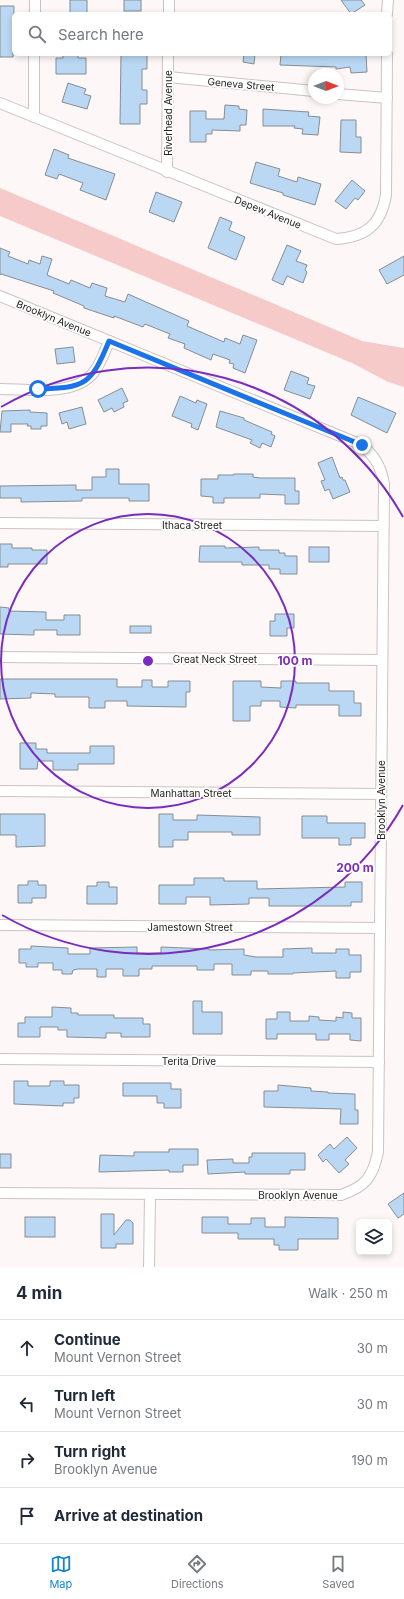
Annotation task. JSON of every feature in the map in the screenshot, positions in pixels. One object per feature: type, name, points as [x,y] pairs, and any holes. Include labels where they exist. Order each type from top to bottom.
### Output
[{"type":"street","points":[[35,0],[35,12]]},
{"type":"street","points":[[168,12],[169,0]]},
{"type":"street","points":[[387,12],[388,0]]},
{"type":"street","points":[[34,56],[34,117]]},
{"type":"street","name":"Riverhead Avenue","points":[[167,172],[168,56]]},
{"type":"street","name":"Depew Avenue","points":[[0,103],[167,172],[336,239],[352,238],[366,232],[372,227],[377,221],[384,207],[386,195],[387,56]]},
{"type":"street","name":"Geneva Street","points":[[168,78],[308,91]]},
{"type":"street","points":[[344,94],[387,98]]},
{"type":"street","name":"Brooklyn Avenue","points":[[0,296],[362,445],[373,455],[381,469],[384,484],[378,1152],[375,1167],[367,1180],[355,1190],[341,1195],[0,1193]]},
{"type":"street","points":[[0,389],[69,388],[83,382],[94,372],[109,341]]},
{"type":"street","name":"Ithaca Street","points":[[0,523],[383,526]]},
{"type":"street","name":"Great Neck Street","points":[[0,657],[382,660]]},
{"type":"street","name":"Manhattan Street","points":[[0,791],[381,794]]},
{"type":"street","name":"Jamestown Street","points":[[0,925],[380,928]]},
{"type":"street","name":"Terita Drive","points":[[0,1059],[379,1062]]},
{"type":"street","points":[[149,1267],[150,1194]]},
{"type":"shaded area","points":[[0,188],[362,341],[404,348],[404,387],[388,382],[352,363],[0,216]]},
{"type":"building","points":[[70,0],[87,0],[87,12],[70,12]]},
{"type":"building","points":[[124,0],[141,0],[141,11],[124,11]]},
{"type":"building","points":[[341,0],[361,0],[365,5],[354,12],[350,12]]},
{"type":"building","points":[[0,6],[14,6],[14,12],[12,12],[13,57],[0,57]]},
{"type":"building","points":[[63,56],[78,56],[78,58],[86,58],[86,74],[56,74],[56,58],[63,58]]},
{"type":"building","points":[[121,56],[147,56],[147,69],[142,69],[142,90],[147,90],[147,104],[140,104],[140,124],[120,124]]},
{"type":"building","points":[[244,56],[255,56],[254,64],[243,62]]},
{"type":"building","points":[[281,56],[366,56],[367,72],[351,73],[350,67],[280,65]]},
{"type":"building","points":[[68,83],[86,89],[84,94],[91,96],[87,109],[62,102]]},
{"type":"building","points":[[225,105],[239,106],[239,109],[247,110],[246,125],[240,125],[240,131],[212,130],[212,134],[206,134],[206,142],[190,142],[190,111],[206,111],[206,119],[224,119]]},
{"type":"building","points":[[263,109],[309,112],[308,116],[320,117],[318,135],[302,134],[303,129],[294,128],[295,126],[263,126]]},
{"type":"building","points":[[341,120],[356,120],[356,137],[361,137],[361,153],[340,152]]},
{"type":"building","points":[[54,149],[69,155],[68,158],[115,174],[106,200],[80,190],[83,183],[59,174],[57,179],[45,175]]},
{"type":"building","points":[[256,162],[280,169],[278,176],[297,182],[298,177],[321,184],[315,205],[250,183]]},
{"type":"building","points":[[352,180],[365,191],[358,200],[355,198],[346,209],[335,201]]},
{"type":"building","points":[[156,192],[182,202],[174,222],[149,212]]},
{"type":"building","points":[[220,217],[232,222],[229,230],[245,237],[236,260],[208,248]]},
{"type":"building","points":[[287,245],[301,251],[296,261],[307,265],[305,270],[307,272],[303,283],[287,276],[283,285],[272,280]]},
{"type":"building","points":[[0,248],[10,252],[8,256],[28,264],[29,260],[40,264],[42,256],[52,259],[47,275],[69,284],[71,280],[90,288],[92,283],[107,288],[105,296],[125,302],[128,294],[189,321],[187,326],[224,342],[225,338],[240,344],[243,335],[257,340],[245,373],[233,368],[234,364],[229,363],[230,360],[213,354],[211,360],[184,348],[185,344],[168,338],[170,334],[145,324],[143,327],[114,316],[114,318],[84,308],[84,306],[53,293],[54,291],[1,274],[0,275]]},
{"type":"building","points":[[404,256],[404,275],[387,284],[379,270]]},
{"type":"building","points":[[73,347],[75,362],[57,364],[55,349]]},
{"type":"building","points":[[291,371],[309,378],[307,384],[315,386],[310,399],[284,390]]},
{"type":"building","points":[[122,388],[128,401],[123,403],[124,407],[114,412],[112,408],[104,412],[98,400]]},
{"type":"building","points":[[180,396],[196,403],[197,400],[207,404],[198,430],[191,427],[192,424],[172,416]]},
{"type":"building","points":[[358,397],[396,413],[387,433],[351,415]]},
{"type":"building","points":[[82,407],[86,424],[69,429],[67,422],[62,424],[59,413]]},
{"type":"building","points":[[30,410],[30,412],[47,413],[47,426],[41,426],[41,429],[31,429],[31,426],[27,426],[28,424],[11,424],[11,432],[0,432],[2,411]]},
{"type":"building","points":[[220,411],[244,418],[244,420],[272,432],[271,434],[275,436],[271,447],[262,443],[260,448],[250,443],[252,440],[216,427]]},
{"type":"building","points":[[332,457],[340,478],[342,477],[343,480],[345,480],[350,492],[333,499],[329,489],[325,491],[321,481],[325,480],[318,463]]},
{"type":"building","points":[[106,469],[119,469],[119,484],[149,484],[149,501],[129,501],[129,498],[82,498],[82,501],[21,502],[21,498],[0,498],[0,486],[76,485],[76,490],[92,490],[92,477],[106,477]]},
{"type":"building","points":[[253,474],[253,477],[260,478],[295,478],[295,491],[299,491],[299,504],[285,504],[285,495],[260,494],[260,498],[224,498],[224,503],[213,503],[213,497],[201,496],[201,479],[218,479],[218,475]]},
{"type":"building","points":[[0,544],[12,544],[12,548],[47,550],[47,564],[8,564],[8,567],[0,567]]},
{"type":"building","points":[[200,546],[225,546],[225,548],[259,547],[259,550],[279,550],[279,553],[285,553],[285,556],[297,556],[297,574],[280,574],[280,569],[269,569],[269,565],[242,565],[242,562],[199,562]]},
{"type":"building","points":[[309,547],[329,547],[329,562],[309,562]]},
{"type":"building","points":[[0,607],[9,608],[9,611],[46,612],[46,620],[64,620],[64,615],[80,615],[80,635],[57,635],[57,630],[34,630],[34,635],[0,634]]},
{"type":"building","points":[[275,614],[294,614],[294,628],[287,628],[287,636],[270,636],[270,621],[275,621]]},
{"type":"building","points":[[130,626],[151,626],[151,633],[130,633]]},
{"type":"building","points":[[0,679],[117,679],[117,687],[142,687],[142,680],[152,680],[152,687],[168,687],[168,681],[190,681],[190,692],[186,692],[186,707],[127,706],[127,701],[105,701],[105,708],[89,708],[89,697],[55,697],[55,694],[31,693],[31,698],[0,699]]},
{"type":"building","points":[[233,681],[261,681],[261,687],[281,688],[281,681],[296,681],[296,683],[329,683],[329,691],[354,691],[354,703],[361,703],[361,716],[339,716],[339,705],[296,705],[296,708],[280,707],[280,701],[261,701],[261,706],[250,706],[250,721],[233,721]]},
{"type":"building","points":[[20,743],[36,743],[36,749],[47,749],[47,753],[90,753],[90,746],[114,746],[114,764],[78,764],[78,770],[53,770],[53,761],[38,761],[37,769],[20,769]]},
{"type":"building","points":[[0,814],[45,814],[45,846],[16,847],[16,835],[0,835]]},
{"type":"building","points":[[159,814],[173,814],[173,820],[197,820],[197,815],[260,817],[260,835],[232,835],[232,832],[188,832],[188,840],[173,840],[173,847],[159,847]]},
{"type":"building","points":[[302,816],[327,816],[327,823],[365,823],[365,838],[351,838],[351,845],[339,845],[339,838],[302,838]]},
{"type":"building","points":[[194,878],[224,878],[224,881],[257,881],[257,889],[345,887],[345,882],[362,882],[362,902],[351,902],[351,906],[269,906],[269,898],[249,898],[249,904],[210,905],[210,897],[186,897],[186,904],[159,904],[159,885],[194,885]]},
{"type":"building","points":[[28,881],[38,881],[38,885],[46,885],[46,898],[32,898],[32,903],[18,903],[18,885],[28,885]]},
{"type":"building","points":[[97,882],[109,882],[109,887],[117,887],[117,904],[87,904],[87,886],[97,886]]},
{"type":"building","points":[[31,946],[68,948],[68,954],[90,954],[90,948],[137,947],[137,953],[161,953],[161,947],[209,950],[244,949],[244,955],[256,957],[283,957],[283,949],[312,948],[312,953],[336,953],[336,949],[349,949],[349,955],[361,955],[361,972],[350,972],[350,978],[336,978],[336,971],[268,974],[268,971],[251,971],[251,975],[232,975],[232,964],[214,964],[214,970],[197,970],[197,966],[152,966],[152,969],[139,969],[139,976],[123,976],[123,969],[106,969],[106,977],[97,977],[97,969],[78,969],[73,970],[72,974],[62,974],[62,970],[53,970],[53,963],[38,963],[38,967],[26,967],[26,963],[19,963],[19,949],[31,949]]},
{"type":"building","points":[[193,1001],[202,1001],[202,1012],[222,1012],[222,1034],[193,1034]]},
{"type":"building","points":[[52,1007],[71,1008],[71,1013],[78,1013],[78,1015],[114,1015],[114,1018],[143,1018],[143,1024],[150,1024],[150,1037],[121,1037],[121,1033],[106,1033],[106,1038],[67,1037],[67,1030],[58,1030],[58,1027],[40,1027],[40,1037],[18,1037],[18,1023],[25,1023],[25,1017],[52,1017]]},
{"type":"building","points":[[277,1012],[290,1012],[290,1021],[309,1021],[309,1016],[319,1017],[319,1020],[336,1021],[336,1017],[343,1018],[343,1012],[352,1013],[352,1018],[361,1018],[361,1041],[350,1040],[350,1034],[329,1034],[329,1040],[316,1040],[316,1034],[277,1034],[277,1039],[266,1039],[266,1019],[277,1019]]},
{"type":"building","points":[[14,1081],[28,1081],[28,1086],[50,1086],[50,1081],[64,1081],[64,1085],[79,1085],[79,1098],[74,1098],[74,1103],[63,1103],[63,1106],[14,1104]]},
{"type":"building","points":[[123,1083],[171,1083],[171,1089],[181,1089],[181,1108],[164,1108],[164,1103],[157,1103],[157,1096],[123,1096]]},
{"type":"building","points":[[278,1085],[311,1088],[311,1091],[328,1093],[355,1094],[355,1110],[358,1110],[358,1124],[340,1124],[341,1109],[264,1107],[264,1091],[278,1091]]},
{"type":"building","points":[[347,1137],[357,1148],[345,1160],[349,1164],[339,1173],[326,1159],[323,1162],[318,1155],[330,1144],[334,1149]]},
{"type":"building","points":[[169,1149],[198,1149],[198,1165],[183,1165],[183,1172],[169,1172],[169,1170],[99,1172],[100,1155],[134,1156],[134,1152],[169,1152]]},
{"type":"building","points":[[252,1153],[305,1153],[305,1170],[290,1170],[290,1174],[245,1174],[245,1172],[208,1174],[207,1160],[233,1159],[233,1163],[249,1163],[249,1157],[252,1157]]},
{"type":"building","points":[[0,1154],[11,1154],[11,1168],[0,1168]]},
{"type":"building","points":[[404,1193],[404,1214],[398,1218],[388,1204]]},
{"type":"building","points":[[101,1214],[114,1214],[114,1235],[126,1220],[130,1220],[133,1223],[133,1244],[116,1244],[116,1248],[101,1248]]},
{"type":"building","points":[[25,1217],[55,1217],[55,1237],[25,1237]]},
{"type":"building","points":[[202,1217],[228,1217],[228,1224],[251,1224],[251,1218],[265,1218],[265,1227],[285,1227],[285,1217],[338,1218],[338,1239],[298,1239],[298,1250],[279,1250],[279,1245],[274,1245],[274,1239],[238,1239],[238,1233],[202,1233]]},
{"type":"route","points":[[38,389],[69,388],[83,382],[94,372],[109,341],[362,445]]}]
